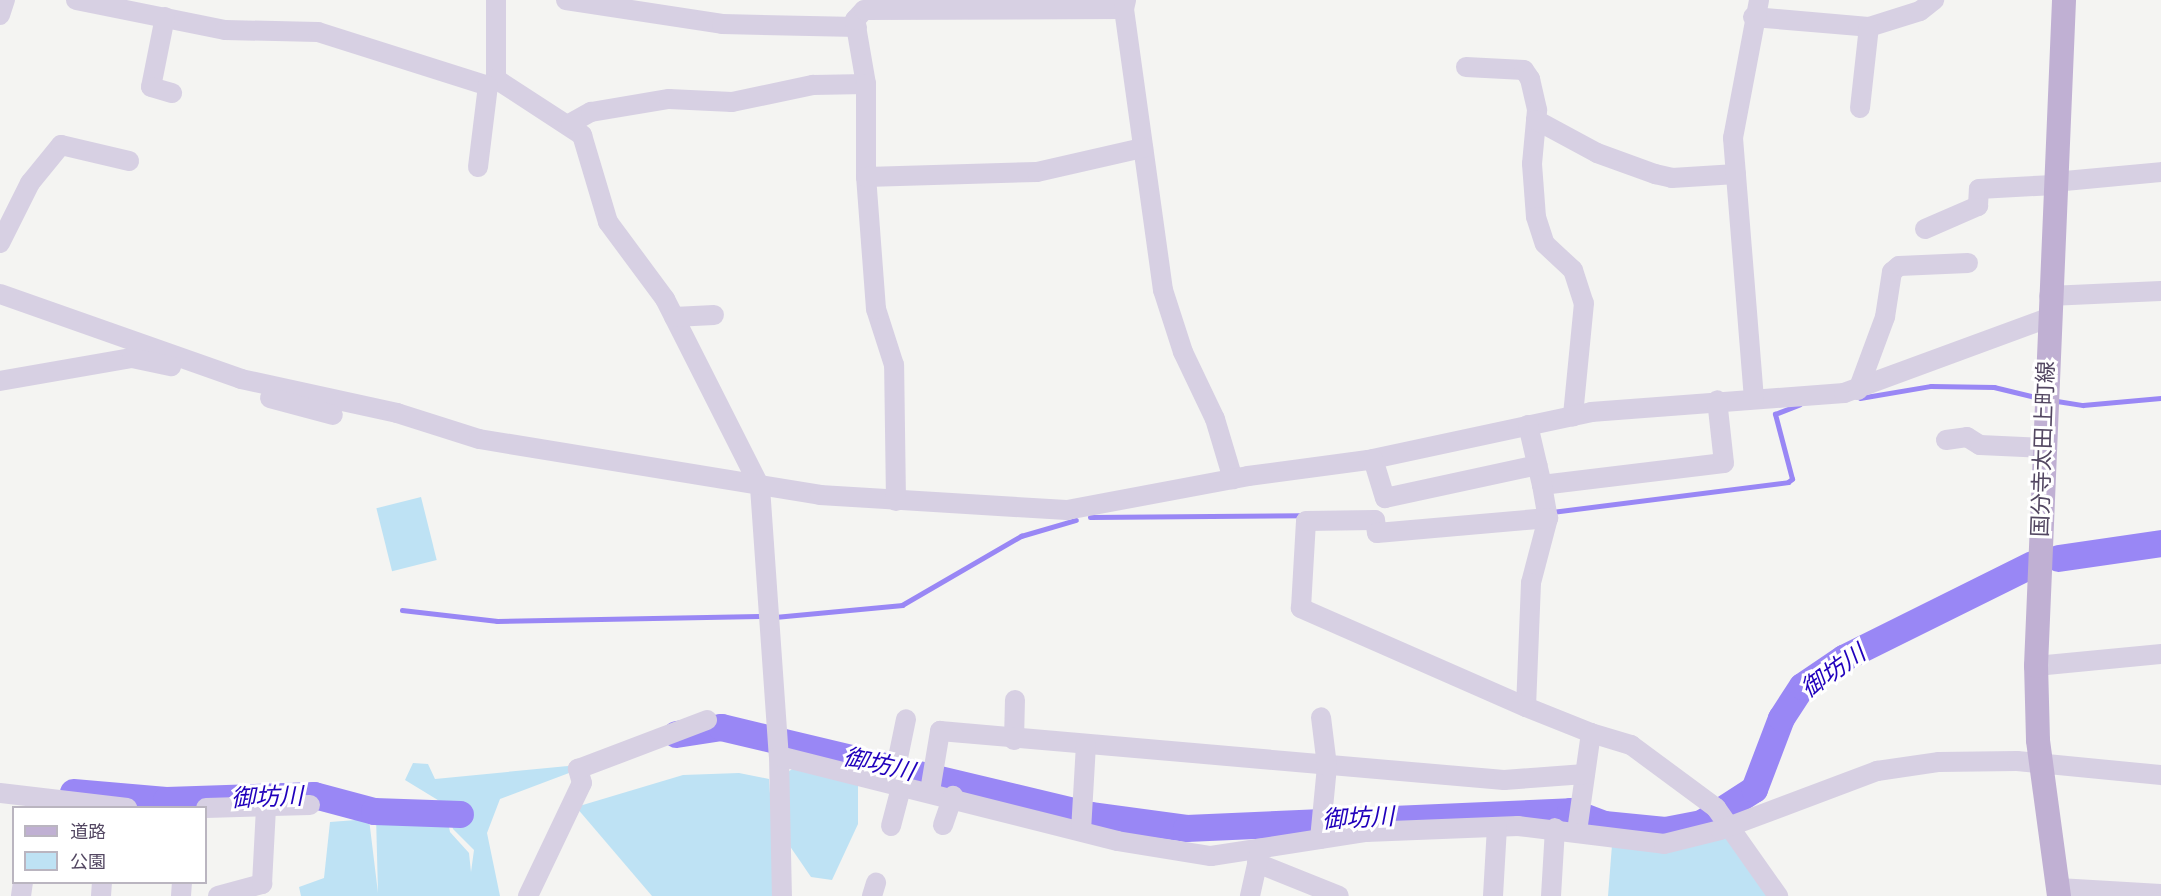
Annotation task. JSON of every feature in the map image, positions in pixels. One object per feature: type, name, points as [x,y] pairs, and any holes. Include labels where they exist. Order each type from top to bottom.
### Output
[{"type":"main road","name":"国分寺太田上町線","points":[[2059,892],[2040,767],[2036,666],[2054,184],[2064,0]]},
{"type":"street","points":[[0,15],[5,0]]},
{"type":"street","points":[[76,0],[118,4],[225,30],[318,32],[492,83],[571,123],[582,135],[608,222],[674,317],[760,487],[778,747],[782,896]]},
{"type":"street","points":[[478,167],[492,83],[496,0]]},
{"type":"street","points":[[566,0],[722,24],[857,27]]},
{"type":"street","points":[[1754,399],[1733,138],[1756,9],[1869,27],[1920,11],[1934,0]]},
{"type":"street","points":[[896,501],[894,365],[876,309],[866,177],[866,84],[855,20],[864,10],[1125,4],[1143,148],[1171,320],[1215,419],[1233,479]]},
{"type":"street","points":[[165,17],[151,87],[172,93]]},
{"type":"street","points":[[1860,108],[1869,27]]},
{"type":"street","points":[[1466,67],[1524,70],[1530,79],[1536,120],[1532,164],[1536,217],[1549,250],[1573,270],[1584,303],[1573,416]]},
{"type":"street","points":[[571,123],[591,112],[669,99],[732,102],[813,85],[866,84]]},
{"type":"street","points":[[1536,120],[1597,153],[1655,174],[1672,178],[1736,174]]},
{"type":"street","points":[[0,243],[30,183],[61,145],[129,161]]},
{"type":"street","points":[[866,177],[1037,172],[1143,148]]},
{"type":"street","points":[[1925,229],[1978,206],[1979,189],[2054,184],[2161,172]]},
{"type":"street","points":[[1858,390],[1885,317],[1892,272],[1899,266],[1968,263]]},
{"type":"street","points":[[0,381],[132,358],[241,384],[397,413],[478,439],[760,487],[896,501],[1067,510],[1233,479],[1373,459],[1573,416],[1717,400],[1858,390],[2049,307],[2161,291]]},
{"type":"street","points":[[0,294],[241,384],[333,415]]},
{"type":"street","points":[[674,317],[714,315]]},
{"type":"street","points":[[1542,485],[1724,463],[1717,400]]},
{"type":"street","points":[[1526,707],[1531,583],[1548,518],[1528,425]]},
{"type":"street","points":[[1946,440],[1967,437],[1980,445],[2043,448]]},
{"type":"street","points":[[1373,459],[1385,498],[1538,465]]},
{"type":"street","points":[[1548,518],[1377,533],[1375,520],[1306,521],[1301,608],[1526,707],[1591,733],[1631,745],[1723,817],[1778,896]]},
{"type":"street","points":[[2036,666],[2161,654]]},
{"type":"street","points":[[1014,740],[1015,700]]},
{"type":"street","points":[[1321,717],[1327,766],[1321,827]]},
{"type":"street","points":[[891,826],[906,719]]},
{"type":"street","points":[[528,896],[582,783],[578,769],[707,720]]},
{"type":"street","points":[[932,780],[940,731],[1014,740],[1504,780],[1585,774]]},
{"type":"street","points":[[1578,818],[1591,733]]},
{"type":"street","points":[[1082,819],[1086,745]]},
{"type":"street","points":[[778,747],[897,775],[932,780],[953,796],[1082,819],[1194,855],[1259,857],[1339,896]]},
{"type":"street","points":[[1259,857],[1321,827],[1555,828],[1578,818],[1646,845],[1723,817],[1902,765],[1991,760],[2040,767],[2161,775]]},
{"type":"street","points":[[0,793],[34,802],[99,806]]},
{"type":"street","points":[[944,825],[953,796]]},
{"type":"street","points":[[207,808],[310,806]]},
{"type":"street","points":[[218,896],[262,884],[266,807]]},
{"type":"street","points":[[1494,896],[1497,827]]},
{"type":"street","points":[[1551,896],[1555,828]]},
{"type":"street","points":[[1250,896],[1259,857]]},
{"type":"street","points":[[2059,892],[2161,894]]},
{"type":"green space","points":[[421,497],[437,560],[392,571],[376,508]]},
{"type":"green space","points":[[413,763],[428,764],[435,779],[568,766],[569,773],[500,799],[487,833],[500,896],[301,896],[299,887],[324,878],[330,822],[369,819],[378,893],[376,816],[447,816],[450,832],[469,853],[471,872],[474,850],[453,829],[446,805],[405,780]]},
{"type":"green space","points":[[798,764],[858,784],[858,824],[832,880],[811,877],[785,839],[787,773]]},
{"type":"green space","points":[[739,773],[769,779],[777,896],[652,896],[576,807],[683,775]]},
{"type":"green space","points":[[1722,833],[1774,896],[1608,896],[1612,845]]},
{"type":"waterway","points":[[1860,398],[1931,386],[1994,387],[2035,397]]},
{"type":"waterway","points":[[2057,401],[2083,405],[2161,398]]},
{"type":"waterway","points":[[1552,512],[1788,482],[1792,479],[1775,414],[1799,405]]},
{"type":"waterway","points":[[1090,517],[1303,515]]},
{"type":"waterway","points":[[775,617],[902,605],[1021,536],[1076,520]]},
{"type":"waterway","name":"御坊川","points":[[2058,558],[2161,543]]},
{"type":"waterway","name":"御坊川","points":[[676,734],[721,727],[1090,815],[1186,828],[1570,811],[1604,824],[1665,830],[1701,823],[1754,789],[1781,718],[1802,686],[1843,658],[2032,564]]},
{"type":"waterway","points":[[402,610],[497,621],[759,616]]},
{"type":"waterway","name":"御坊川","points":[[73,792],[166,800],[314,795],[374,811],[460,814]]}]
